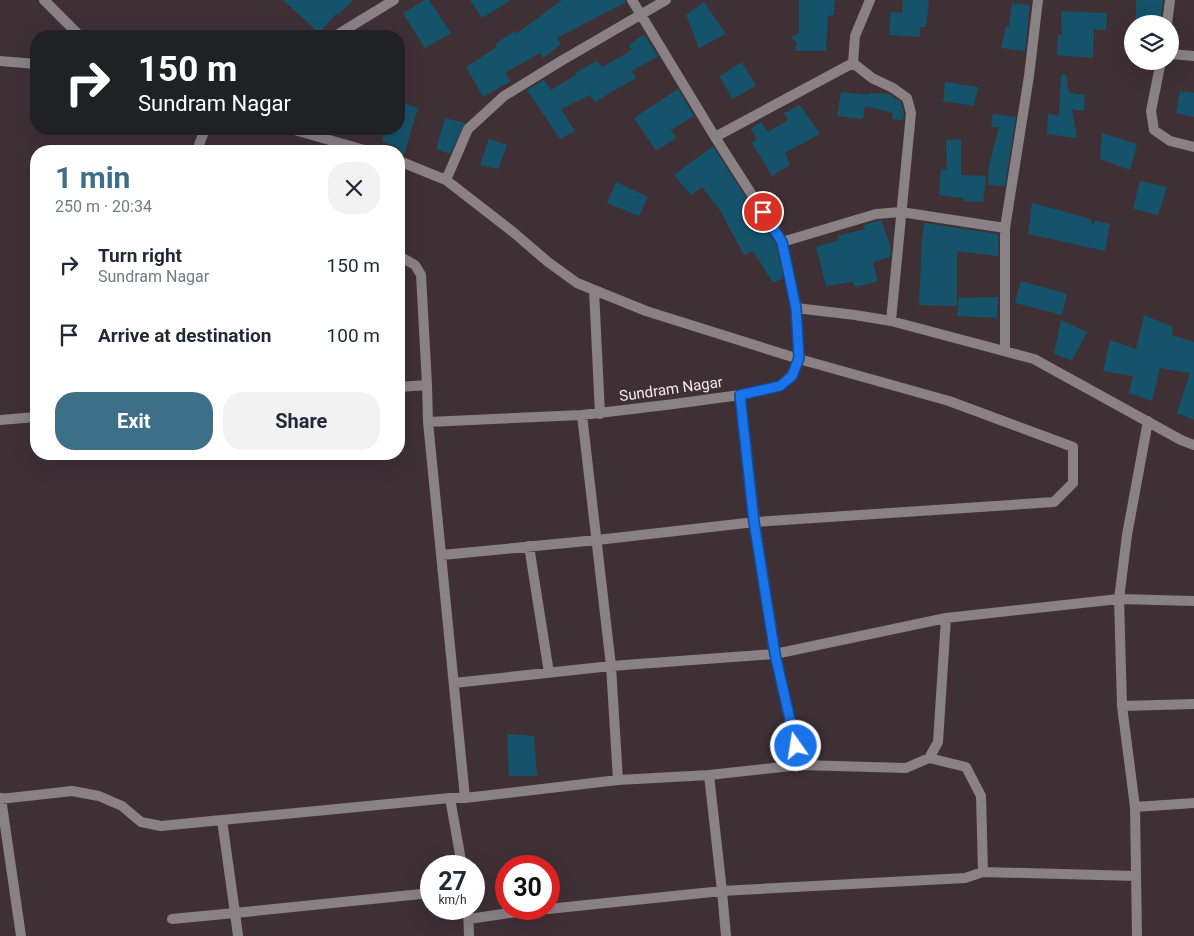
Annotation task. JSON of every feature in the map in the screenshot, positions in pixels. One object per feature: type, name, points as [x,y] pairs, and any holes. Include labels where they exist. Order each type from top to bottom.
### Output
[{"type":"street","points":[[44,0],[74,30]]},
{"type":"street","points":[[345,30],[394,0]]},
{"type":"street","points":[[632,0],[715,137],[782,242],[796,308],[799,358]]},
{"type":"street","points":[[446,180],[468,129],[504,96],[560,61],[666,0]]},
{"type":"street","points":[[853,64],[855,36],[870,0]]},
{"type":"street","points":[[1006,351],[1006,228],[1029,76],[1038,0]]},
{"type":"street","points":[[1168,15],[1170,0]]},
{"type":"street","points":[[1179,55],[1194,56]]},
{"type":"street","points":[[0,61],[30,64]]},
{"type":"street","points":[[715,137],[853,64]]},
{"type":"street","points":[[853,64],[872,78],[908,98],[910,113],[890,321]]},
{"type":"street","points":[[1159,70],[1152,111],[1154,130],[1170,141],[1194,147]]},
{"type":"street","points":[[312,135],[347,145]]},
{"type":"street","points":[[405,163],[446,180],[548,262],[578,283],[594,290],[646,310],[799,358],[949,401],[1073,447],[1073,483],[1054,502],[754,522],[442,555]]},
{"type":"street","points":[[782,242],[876,214],[901,212],[1006,228]]},
{"type":"street","points":[[405,259],[415,265],[421,275],[428,422],[465,798]]},
{"type":"street","points":[[594,290],[600,414]]},
{"type":"street","points":[[796,308],[890,321],[1034,359],[1181,440],[1194,445]]},
{"type":"street","name":"Sundram Nagar","points":[[428,422],[600,414],[740,395],[780,386],[792,376],[799,358]]},
{"type":"street","points":[[405,387],[427,385]]},
{"type":"street","points":[[740,395],[754,522],[775,654],[800,765]]},
{"type":"street","points":[[582,415],[611,666],[618,780]]},
{"type":"street","points":[[0,420],[30,418]]},
{"type":"street","points":[[1137,936],[1135,807],[1122,706],[1119,599],[1127,535],[1148,421]]},
{"type":"street","points":[[529,546],[549,673]]},
{"type":"street","points":[[454,684],[611,666],[775,654],[946,618],[1119,599],[1194,602]]},
{"type":"street","points":[[21,936],[0,798],[72,791],[99,796],[122,806],[142,822],[161,826],[465,798],[618,780],[800,765],[906,768],[929,758],[938,742],[946,618]]},
{"type":"street","points":[[1122,706],[1194,704]]},
{"type":"street","points":[[929,758],[966,767],[981,796],[983,872]]},
{"type":"street","points":[[709,774],[726,936]]},
{"type":"street","points":[[450,798],[460,855]]},
{"type":"street","points":[[1135,807],[1194,803]]},
{"type":"street","points":[[222,820],[238,936]]},
{"type":"street","points":[[485,914],[510,913],[722,891],[965,878],[983,872],[1136,876]]},
{"type":"street","points":[[172,919],[420,894]]},
{"type":"street","points":[[468,920],[469,936]]},
{"type":"building","points":[[283,0],[353,0],[338,15],[336,14],[322,30],[316,30]]},
{"type":"building","points":[[425,0],[429,0],[451,33],[425,48],[403,13]]},
{"type":"building","points":[[470,0],[511,0],[482,18]]},
{"type":"building","points":[[562,0],[625,0],[626,2],[557,38],[561,44],[543,58],[540,53],[505,73],[511,81],[483,97],[466,67],[497,47],[495,44],[515,31],[516,34]]},
{"type":"building","points":[[799,0],[835,0],[834,15],[828,16],[826,51],[795,51],[797,43],[791,37],[799,33]]},
{"type":"building","points":[[903,0],[929,0],[926,27],[920,27],[920,37],[889,35],[891,12],[902,13]]},
{"type":"building","points":[[1136,0],[1163,0],[1161,15],[1136,15]]},
{"type":"building","points":[[704,2],[726,34],[699,48],[686,15]]},
{"type":"building","points":[[1012,3],[1030,5],[1025,51],[1001,48],[1006,26],[1009,27]]},
{"type":"building","points":[[1061,11],[1107,13],[1106,30],[1094,29],[1093,58],[1057,55],[1058,35],[1062,35]]},
{"type":"building","points":[[644,34],[658,56],[632,71],[636,78],[595,102],[590,95],[561,109],[575,131],[560,139],[527,90],[544,80],[551,90],[576,75],[575,73],[597,61],[602,67],[632,50],[629,45]]},
{"type":"building","points":[[742,62],[756,86],[732,99],[720,76]]},
{"type":"building","points":[[1066,74],[1069,93],[1085,95],[1084,111],[1072,109],[1077,138],[1047,134],[1048,114],[1059,116],[1061,75]]},
{"type":"building","points":[[945,82],[978,87],[974,106],[943,101]]},
{"type":"building","points":[[678,89],[694,116],[671,130],[676,138],[656,151],[634,118]]},
{"type":"building","points":[[1180,91],[1194,93],[1194,117],[1176,113]]},
{"type":"building","points":[[841,92],[869,95],[870,93],[889,94],[901,102],[904,114],[903,120],[892,119],[893,113],[865,106],[863,119],[837,116]]},
{"type":"building","points":[[405,104],[418,108],[405,152],[405,145],[392,145],[382,141],[384,135],[405,135]]},
{"type":"building","points":[[800,105],[820,134],[785,153],[790,165],[772,176],[752,143],[757,140],[751,129],[761,122],[768,132],[788,120],[784,113]]},
{"type":"building","points":[[993,114],[1016,117],[1005,186],[988,185],[989,166],[999,127],[991,127]]},
{"type":"building","points":[[445,118],[465,123],[450,154],[436,149]]},
{"type":"building","points":[[1102,133],[1137,144],[1130,170],[1100,159]]},
{"type":"building","points":[[489,139],[507,145],[498,169],[480,165]]},
{"type":"building","points":[[961,139],[961,175],[986,176],[983,202],[963,201],[963,198],[939,195],[941,169],[947,170],[946,140]]},
{"type":"building","points":[[713,146],[776,245],[783,278],[773,283],[753,251],[744,255],[720,210],[702,187],[691,195],[674,175]]},
{"type":"building","points":[[1140,181],[1167,187],[1158,215],[1133,209]]},
{"type":"building","points":[[616,182],[648,197],[639,216],[607,203]]},
{"type":"building","points":[[1032,203],[1091,219],[1092,224],[1094,224],[1095,220],[1110,224],[1105,251],[1028,234]]},
{"type":"building","points":[[881,220],[891,247],[890,257],[873,262],[878,281],[855,287],[853,282],[826,286],[816,247],[839,240],[838,236],[865,229],[864,225]]},
{"type":"building","points":[[924,223],[998,234],[998,256],[957,251],[957,306],[919,305]]},
{"type":"building","points":[[1021,281],[1067,294],[1062,315],[1015,303]]},
{"type":"building","points":[[998,297],[997,318],[957,316],[959,298]]},
{"type":"building","points":[[1144,315],[1173,327],[1172,335],[1194,342],[1194,420],[1177,413],[1190,373],[1160,368],[1152,401],[1129,393],[1133,376],[1103,371],[1110,340],[1136,349]]},
{"type":"building","points":[[1061,320],[1087,332],[1072,361],[1054,354]]},
{"type":"building","points":[[507,734],[534,736],[537,776],[509,776]]},
{"type":"route","points":[[763,212],[782,242],[796,308],[799,358],[792,376],[780,386],[740,395],[754,522],[775,654],[796,746]]}]
